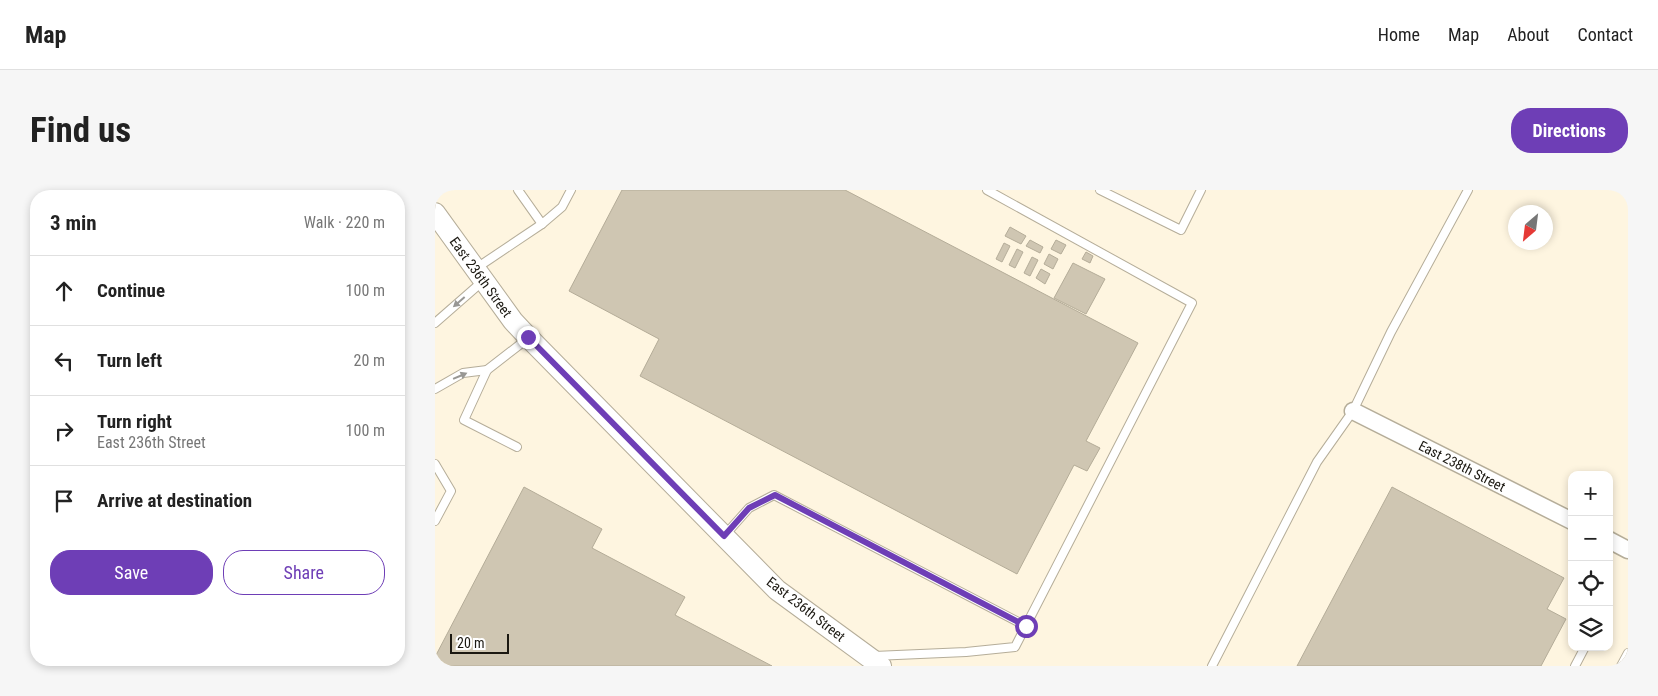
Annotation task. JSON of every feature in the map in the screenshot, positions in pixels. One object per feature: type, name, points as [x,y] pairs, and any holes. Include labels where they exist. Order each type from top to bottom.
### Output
[{"type":"street","name":"East 236th Street","points":[[435,213],[513,321],[528,337],[777,590],[874,661]]},
{"type":"street","name":"East 238th Street","points":[[1353,410],[1568,520]]},
{"type":"street","points":[[1613,542],[1628,550]]},
{"type":"lane","points":[[518,190],[542,224]]},
{"type":"lane","points":[[435,323],[479,275],[562,207],[571,190]]},
{"type":"lane","points":[[874,661],[1015,647],[1192,303],[987,190]]},
{"type":"lane","points":[[1100,190],[1181,230],[1201,190]]},
{"type":"lane","points":[[1212,666],[1317,462],[1353,410],[1391,332],[1468,190]]},
{"type":"lane","points":[[517,448],[464,420],[487,370],[528,337]]},
{"type":"lane","points":[[435,389],[463,373],[487,370]]},
{"type":"lane","points":[[435,464],[451,491],[435,521]]},
{"type":"lane","points":[[724,536],[749,508],[775,495],[1026,626]]},
{"type":"lane","points":[[1575,666],[1583,651]]},
{"type":"lane","points":[[1621,666],[1628,653]]},
{"type":"building","points":[[622,190],[845,190],[1138,343],[1086,441],[1100,448],[1087,471],[1074,465],[1017,574],[640,376],[659,339],[569,291]]},
{"type":"building","points":[[1010,227],[1026,236],[1021,244],[1005,236]]},
{"type":"building","points":[[1030,240],[1043,247],[1040,253],[1026,246]]},
{"type":"building","points":[[1056,240],[1066,245],[1061,254],[1051,249]]},
{"type":"building","points":[[1004,243],[1010,246],[1002,262],[996,259]]},
{"type":"building","points":[[1017,249],[1023,252],[1015,268],[1009,265]]},
{"type":"building","points":[[1086,252],[1093,256],[1090,263],[1082,259]]},
{"type":"building","points":[[1049,254],[1058,259],[1053,269],[1044,264]]},
{"type":"building","points":[[1032,257],[1038,260],[1030,276],[1024,273]]},
{"type":"building","points":[[1073,263],[1105,279],[1086,314],[1054,298]]},
{"type":"building","points":[[1041,269],[1050,274],[1045,284],[1036,278]]},
{"type":"building","points":[[524,487],[602,529],[592,548],[685,597],[675,615],[772,666],[435,666],[435,657]]},
{"type":"building","points":[[1392,487],[1564,578],[1547,609],[1566,619],[1541,666],[1297,666]]},
{"type":"route","points":[[528,337],[724,536],[749,508],[775,495],[1026,626]]}]
